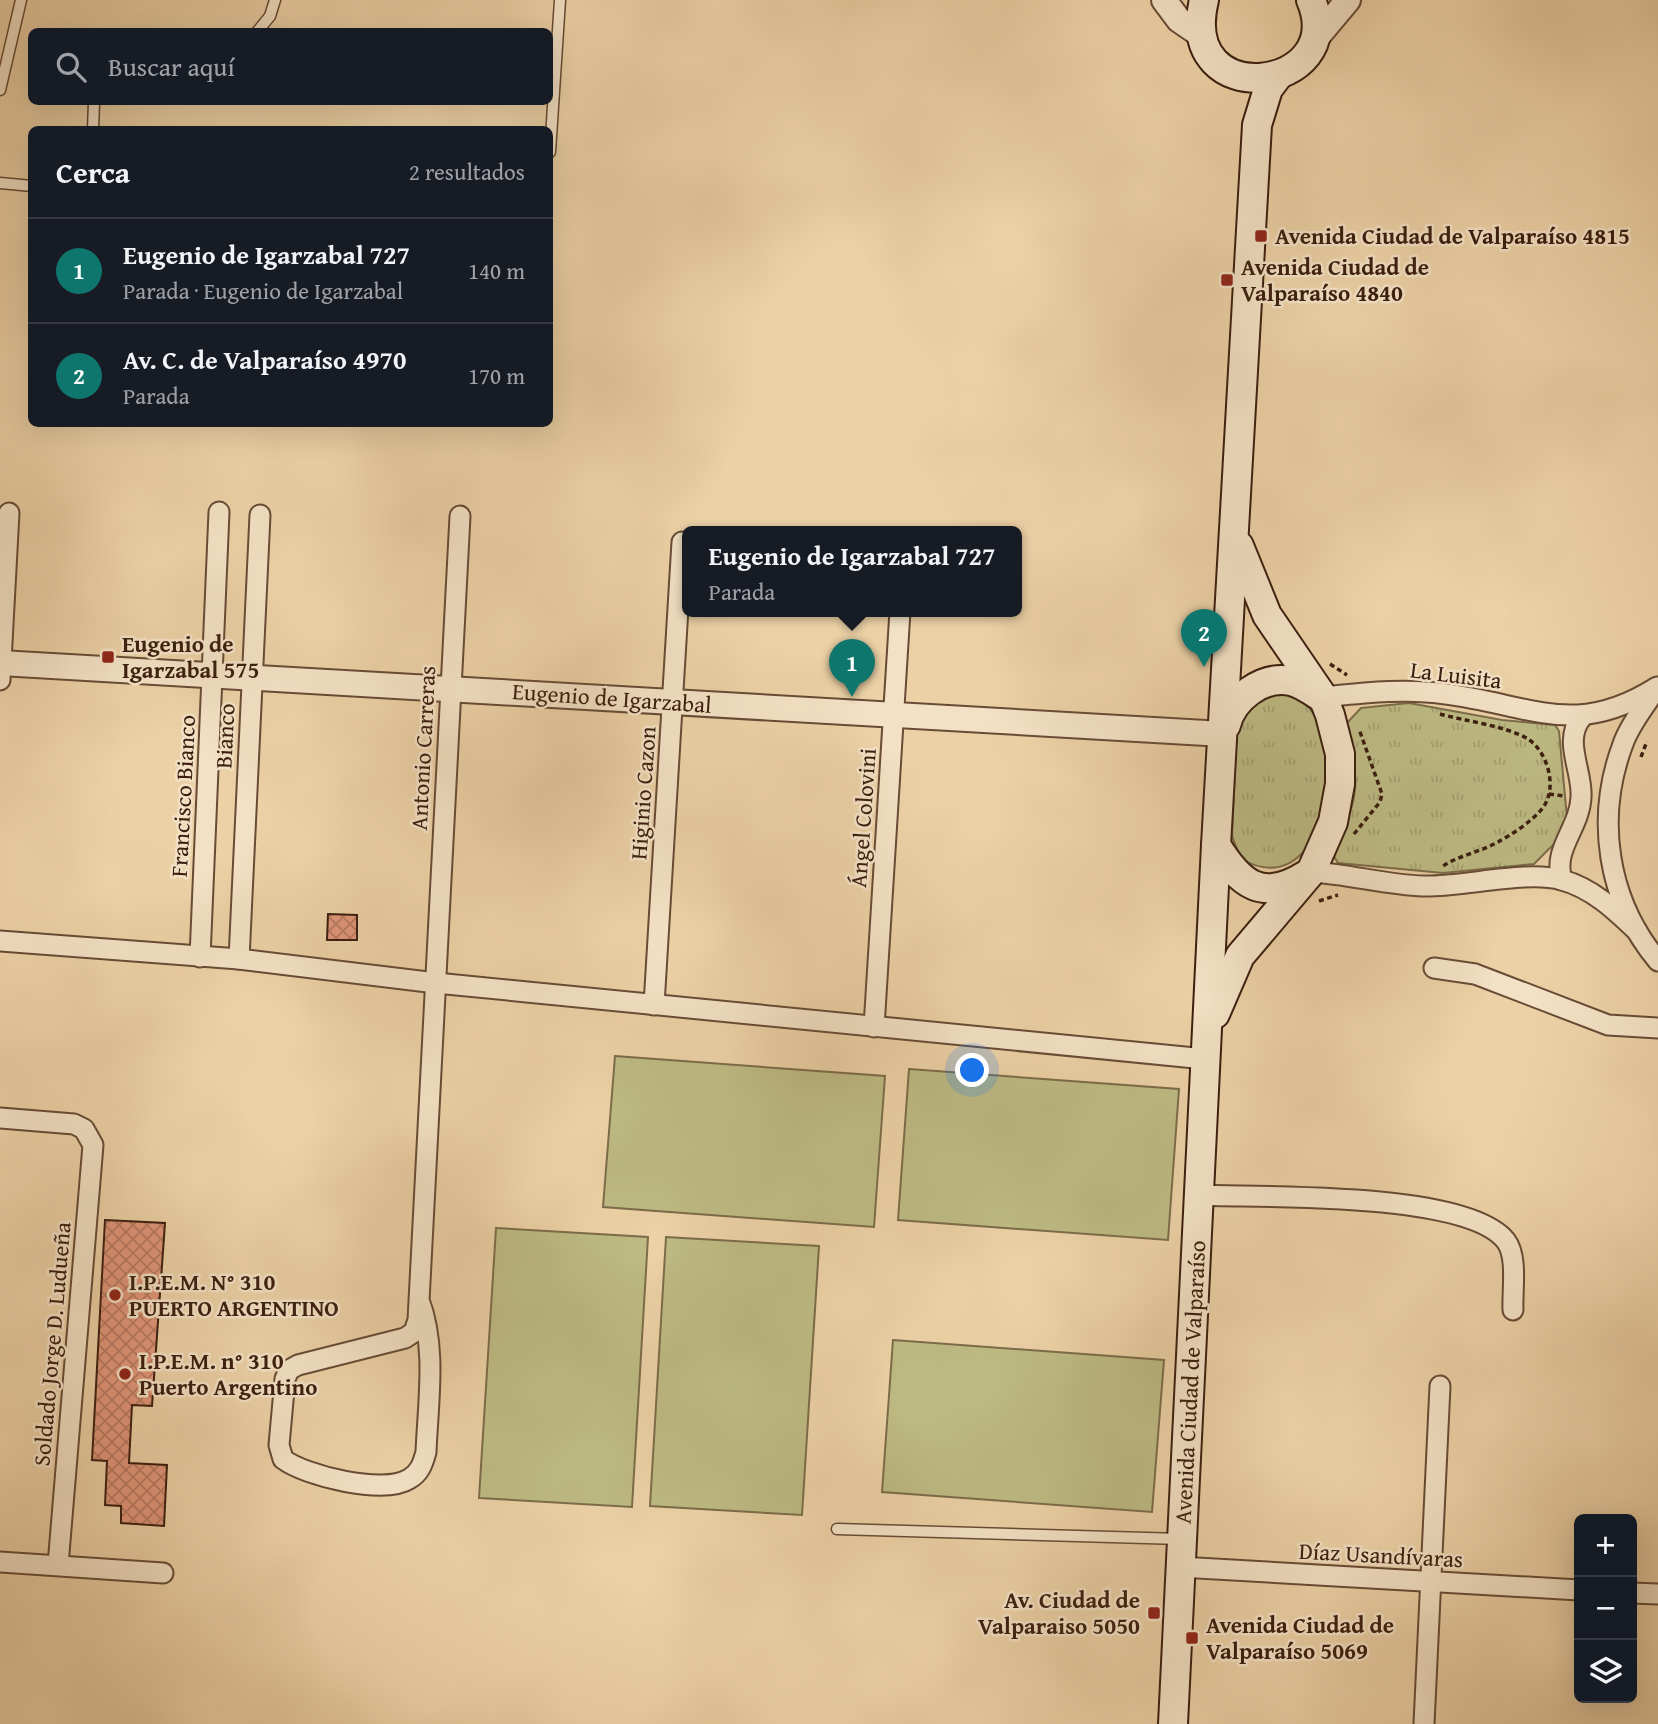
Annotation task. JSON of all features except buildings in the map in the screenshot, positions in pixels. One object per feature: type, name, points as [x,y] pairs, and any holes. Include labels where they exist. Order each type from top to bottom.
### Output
[{"type":"main road","points":[[1204,0],[1200,17],[1201,35],[1214,59],[1236,75],[1264,80],[1277,76],[1303,59],[1312,43],[1316,26],[1311,0]]},
{"type":"main road","name":"Avenida Ciudad de Valparaíso","points":[[1236,75],[1251,102],[1257,125]]},
{"type":"main road","name":"Avenida Ciudad de Valparaíso","points":[[1173,1724],[1216,845],[1257,125],[1268,89],[1277,76]]},
{"type":"main road","name":"Avenida Ciudad de Valparaíso","points":[[1206,1049],[1224,989],[1240,956],[1311,872],[1333,822],[1340,784],[1340,754],[1323,697],[1268,615],[1252,582],[1235,533]]},
{"type":"main road","points":[[1223,734],[1229,711],[1245,693],[1264,685],[1290,681],[1323,697]]},
{"type":"main road","points":[[1216,845],[1247,884],[1264,889],[1283,888],[1311,872]]},
{"type":"street","points":[[1164,0],[1179,20],[1201,35]]},
{"type":"street","points":[[1312,43],[1348,0]]},
{"type":"street","name":"Francisco Bianco","points":[[200,957],[219,512]]},
{"type":"street","points":[[0,669],[9,513]]},
{"type":"street","name":"Bianco","points":[[239,959],[260,515]]},
{"type":"street","name":"Antonio Carreras","points":[[419,1300],[460,516]]},
{"type":"street","name":"Higinio Cazon","points":[[654,1005],[682,542]]},
{"type":"street","name":"Ángel Colovini","points":[[874,1027],[900,617]]},
{"type":"street","name":"Eugenio de Igarzabal","points":[[0,669],[451,687],[673,703],[894,713],[1223,734]]},
{"type":"street","name":"La Luisita","points":[[1323,697],[1410,692],[1452,695],[1546,715],[1582,717],[1632,703],[1658,687]]},
{"type":"street","name":"La Luisita","points":[[1658,687],[1623,744],[1607,808],[1612,862],[1625,907],[1637,931],[1658,961]]},
{"type":"street","points":[[1602,713],[1619,724],[1623,744]]},
{"type":"street","points":[[1562,880],[1558,862],[1560,853],[1579,814],[1581,798],[1573,742],[1577,723],[1582,717]]},
{"type":"street","points":[[1584,890],[1601,883],[1612,862]]},
{"type":"street","name":"La Luisita","points":[[1311,872],[1424,886],[1466,885],[1527,877],[1562,880],[1605,902],[1637,931]]},
{"type":"street","points":[[0,941],[239,959],[874,1027],[1206,1049]]},
{"type":"street","points":[[1434,968],[1475,974],[1608,1025],[1658,1028]]},
{"type":"street","name":"Soldado Jorge D. Ludueña","points":[[0,1118],[74,1124],[84,1129],[93,1145],[58,1565]]},
{"type":"street","points":[[1199,1195],[1405,1204],[1440,1210],[1484,1225],[1508,1244],[1512,1258],[1513,1310]]},
{"type":"street","points":[[419,1300],[427,1322],[430,1345],[426,1452],[421,1468],[409,1479],[392,1486],[370,1486],[303,1470],[283,1459],[279,1445],[285,1380],[289,1370],[298,1365],[405,1338],[414,1332],[419,1300]]},
{"type":"street","points":[[1424,1724],[1440,1386]]},
{"type":"street","points":[[0,1562],[163,1573]]},
{"type":"street","name":"Díaz Usandívaras","points":[[1180,1567],[1574,1590]]},
{"type":"street","points":[[1637,1593],[1658,1594]]},
{"type":"lane","points":[[0,90],[21,0]]},
{"type":"lane","points":[[260,28],[270,16],[275,0]]},
{"type":"lane","points":[[552,126],[560,0]]},
{"type":"lane","points":[[93,126],[94,105]]},
{"type":"lane","points":[[0,183],[28,186]]},
{"type":"lane","points":[[837,1529],[1182,1539]]},
{"type":"path","points":[[1325,658],[1341,674],[1349,676],[1352,708],[1382,794],[1380,802],[1354,835]]},
{"type":"path","points":[[1452,695],[1455,718]]},
{"type":"path","points":[[1424,886],[1430,866],[1442,867],[1497,843],[1541,810],[1548,799],[1547,762],[1539,748],[1525,737],[1437,713]]},
{"type":"path","points":[[1637,765],[1650,732]]},
{"type":"path","points":[[1317,902],[1343,894]]},
{"type":"green space","points":[[1285,693],[1306,705],[1320,724],[1327,746],[1329,772],[1326,800],[1318,826],[1306,848],[1289,863],[1267,868],[1241,859],[1232,836],[1237,726],[1260,696]]},
{"type":"green space","points":[[1409,703],[1502,720],[1555,725],[1559,731],[1567,818],[1557,841],[1534,864],[1443,873],[1338,863],[1333,855],[1348,818],[1355,791],[1354,763],[1346,724],[1361,708]]},
{"type":"green space","points":[[615,1056],[885,1076],[874,1227],[603,1207]]},
{"type":"green space","points":[[909,1069],[1179,1089],[1168,1240],[898,1220]]},
{"type":"green space","points":[[496,1228],[648,1237],[632,1507],[479,1498]]},
{"type":"green space","points":[[666,1237],[819,1246],[802,1515],[650,1506]]},
{"type":"green space","points":[[893,1340],[1164,1360],[1152,1512],[882,1492]]},
{"type":"place","name":"Avenida Ciudad de Valparaíso 4815","points":[[1261,236]]},
{"type":"place","name":"Avenida Ciudad de Valparaíso 4840","points":[[1227,280]]},
{"type":"place","name":"Eugenio de Igarzabal 575","points":[[108,657]]},
{"type":"place","name":"Av. C. de Valparaíso 4970","points":[[1204,667]]},
{"type":"place","name":"Eugenio de Igarzabal 727","points":[[852,697]]},
{"type":"place","name":"I.P.E.M. N° 310 PUERTO ARGENTINO","points":[[115,1295]]},
{"type":"place","name":"I.P.E.M. n° 310 Puerto Argentino","points":[[125,1374]]},
{"type":"place","name":"Av. Ciudad de Valparaiso 5050","points":[[1154,1613]]},
{"type":"place","name":"Avenida Ciudad de Valparaíso 5069","points":[[1192,1638]]}]
